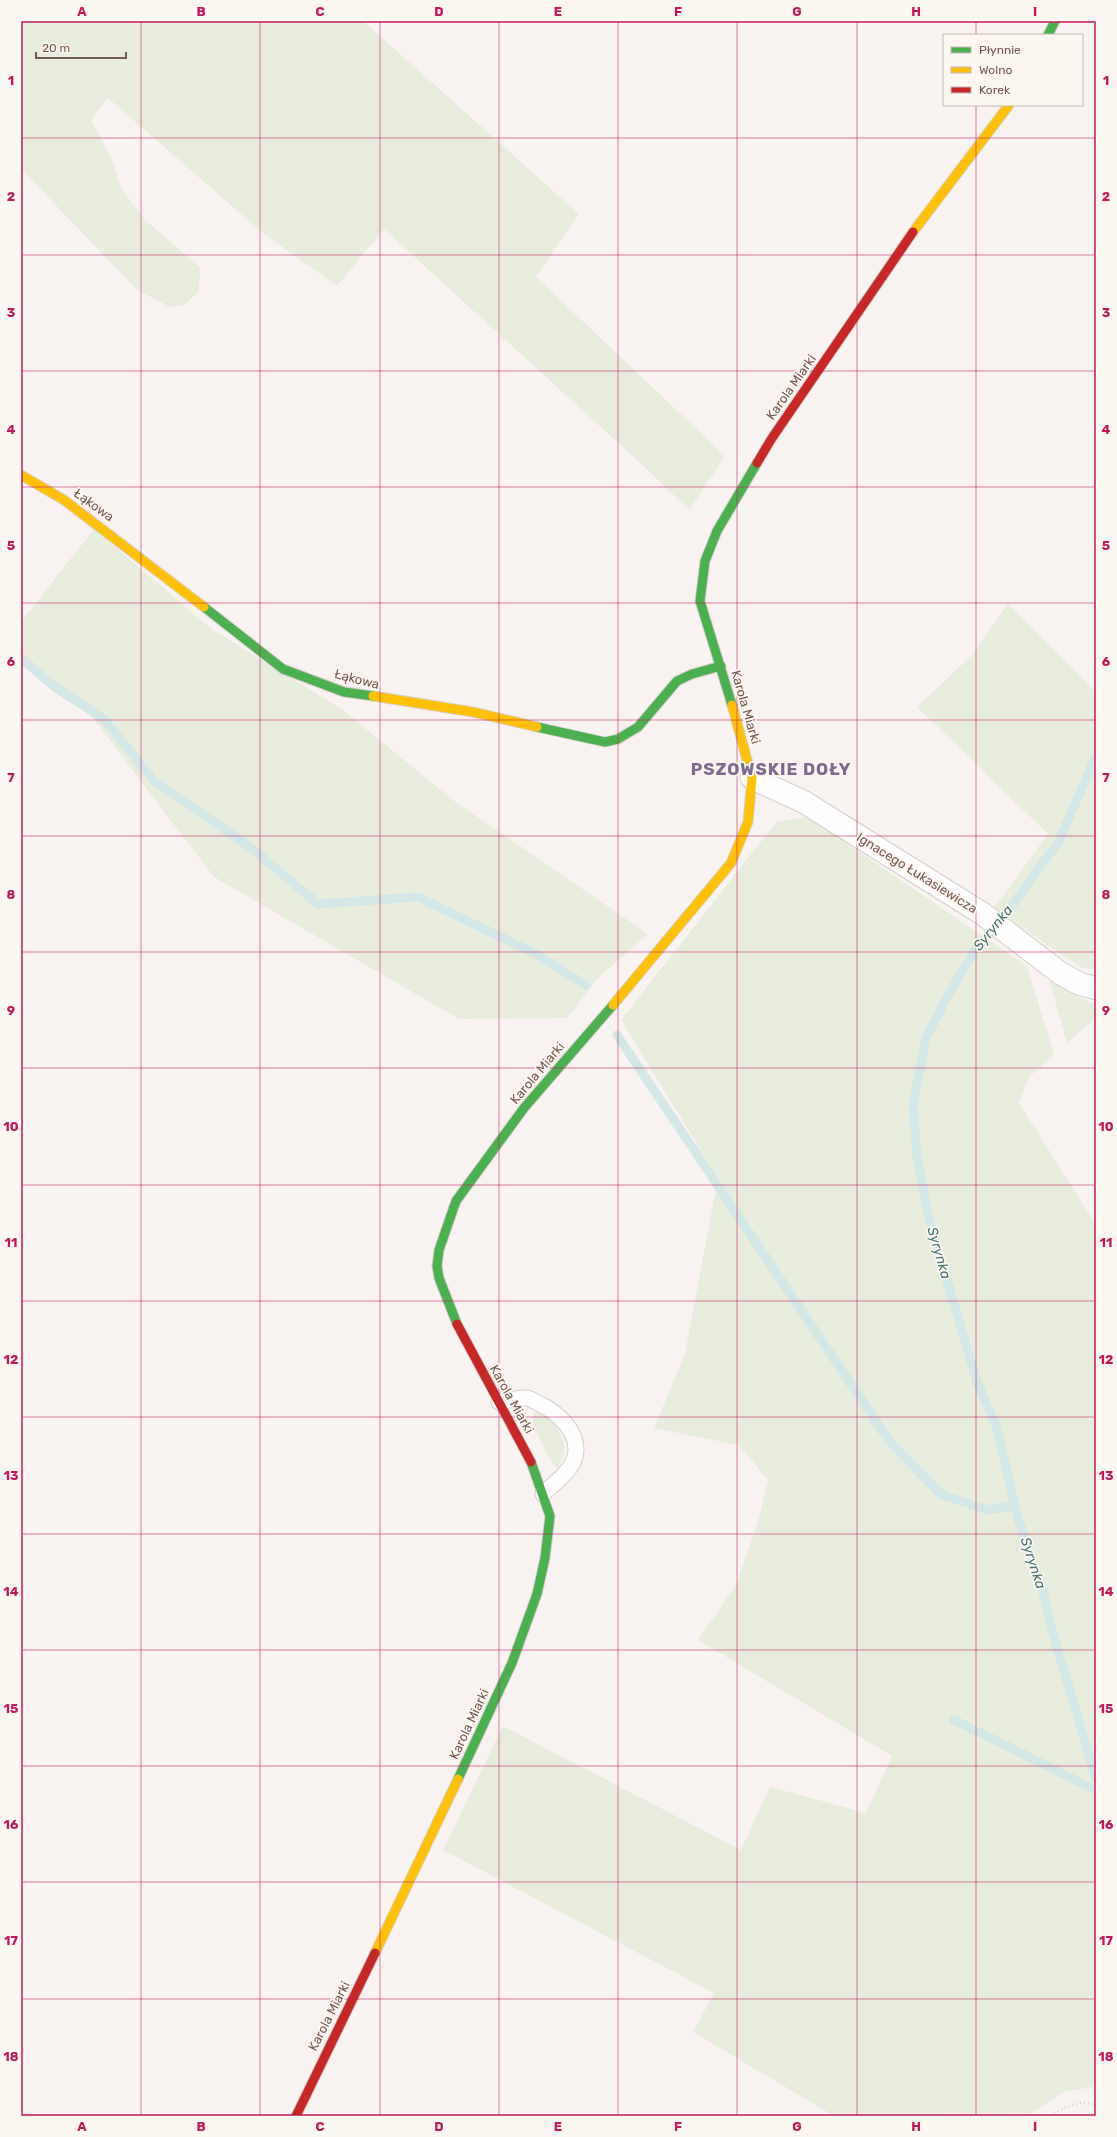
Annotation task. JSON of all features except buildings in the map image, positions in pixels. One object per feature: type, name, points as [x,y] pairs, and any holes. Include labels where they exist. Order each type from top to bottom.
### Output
[{"type":"street","points":[[1048,34],[1055,21]]},
{"type":"street","name":"Karola Miarki","points":[[296,2116],[312,2078],[403,1898],[512,1663],[537,1594],[545,1558],[550,1516],[533,1465],[475,1361],[453,1318],[439,1278],[437,1266],[439,1250],[456,1201],[524,1108],[628,988],[731,863],[748,822],[752,778],[721,666],[700,601],[705,561],[716,531],[781,425],[919,224],[1008,106]]},
{"type":"street","name":"Łąkowa","points":[[21,475],[64,500],[130,548],[284,668],[344,692],[473,712],[605,742],[618,740],[633,732],[646,719],[679,679],[721,666]]},
{"type":"street","name":"Ignacego Łukasiewicza","points":[[752,778],[804,802],[983,914],[1060,973],[1080,984],[1096,988]]},
{"type":"lane","points":[[499,1402],[527,1398],[548,1408],[563,1419],[574,1440],[575,1458],[570,1467],[543,1494]]},
{"type":"path","points":[[1051,2116],[1058,2111],[1075,2104],[1094,2105]]},
{"type":"green space","points":[[21,21],[363,21],[579,214],[536,277],[725,456],[689,510],[652,474],[384,229],[337,286],[264,234],[108,98],[91,120],[112,160],[121,188],[145,220],[200,267],[199,291],[184,305],[170,307],[137,290],[21,169]]},
{"type":"green space","points":[[94,529],[213,630],[343,710],[453,800],[648,934],[599,977],[567,1018],[459,1019],[214,877],[79,700],[21,664],[21,622]]},
{"type":"green space","points":[[1008,604],[1095,691],[1096,688],[1096,969],[1082,968],[993,909],[1048,834],[917,707],[970,657]]},
{"type":"green space","points":[[808,817],[1027,966],[1054,1055],[1029,1077],[1019,1103],[1096,1225],[1096,2089],[1093,2087],[1064,2092],[1027,2116],[834,2116],[693,2032],[714,1993],[443,1850],[503,1726],[741,1850],[770,1787],[866,1813],[892,1756],[698,1640],[736,1585],[758,1522],[768,1480],[739,1445],[654,1428],[685,1354],[717,1183],[697,1144],[621,1020],[777,821]]},
{"type":"green space","points":[[1049,979],[1090,1003],[1096,1002],[1096,1018],[1067,1043]]},
{"type":"green space","points":[[535,1412],[545,1413],[563,1439],[564,1453],[562,1461],[557,1468],[547,1455],[532,1421]]},
{"type":"waterway","points":[[21,658],[56,688],[104,719],[153,780],[250,847],[318,904],[418,897],[534,953],[586,985]]},
{"type":"waterway","name":"Syrynka","points":[[1096,756],[1059,841],[1011,907],[975,950],[947,997],[926,1038],[913,1105],[917,1156],[929,1219],[977,1382],[997,1428],[1017,1515],[1043,1591],[1051,1627],[1096,1779]]},
{"type":"waterway","points":[[617,1035],[889,1441],[942,1495],[989,1510],[1015,1505]]},
{"type":"waterway","points":[[954,1720],[1096,1790]]},
{"type":"traffic: fast","points":[[1048,34],[1055,21]]},
{"type":"traffic: fast","points":[[732,705],[700,601],[705,561],[717,531],[757,463]]},
{"type":"traffic: fast","points":[[204,607],[283,669],[344,692],[373,696]]},
{"type":"traffic: fast","points":[[537,727],[605,742],[618,739],[638,727],[677,681],[692,674],[721,666]]},
{"type":"traffic: fast","points":[[457,1324],[439,1278],[437,1266],[439,1250],[456,1201],[524,1108],[613,1005]]},
{"type":"traffic: fast","points":[[458,1779],[512,1663],[537,1594],[545,1558],[550,1516],[531,1462]]},
{"type":"traffic: slow","points":[[913,232],[1008,106]]},
{"type":"traffic: slow","points":[[21,475],[64,500],[204,607]]},
{"type":"traffic: slow","points":[[373,696],[473,712],[537,727]]},
{"type":"traffic: slow","points":[[613,1005],[731,863],[748,822],[752,778],[732,705]]},
{"type":"traffic: slow","points":[[375,1953],[458,1779]]},
{"type":"traffic: jam","points":[[757,463],[772,438],[913,232]]},
{"type":"traffic: jam","points":[[457,1324],[531,1462]]},
{"type":"traffic: jam","points":[[296,2116],[375,1953]]},
{"type":"district","name":"PSZOWSKIE DOŁY","points":[[771,769]]}]
